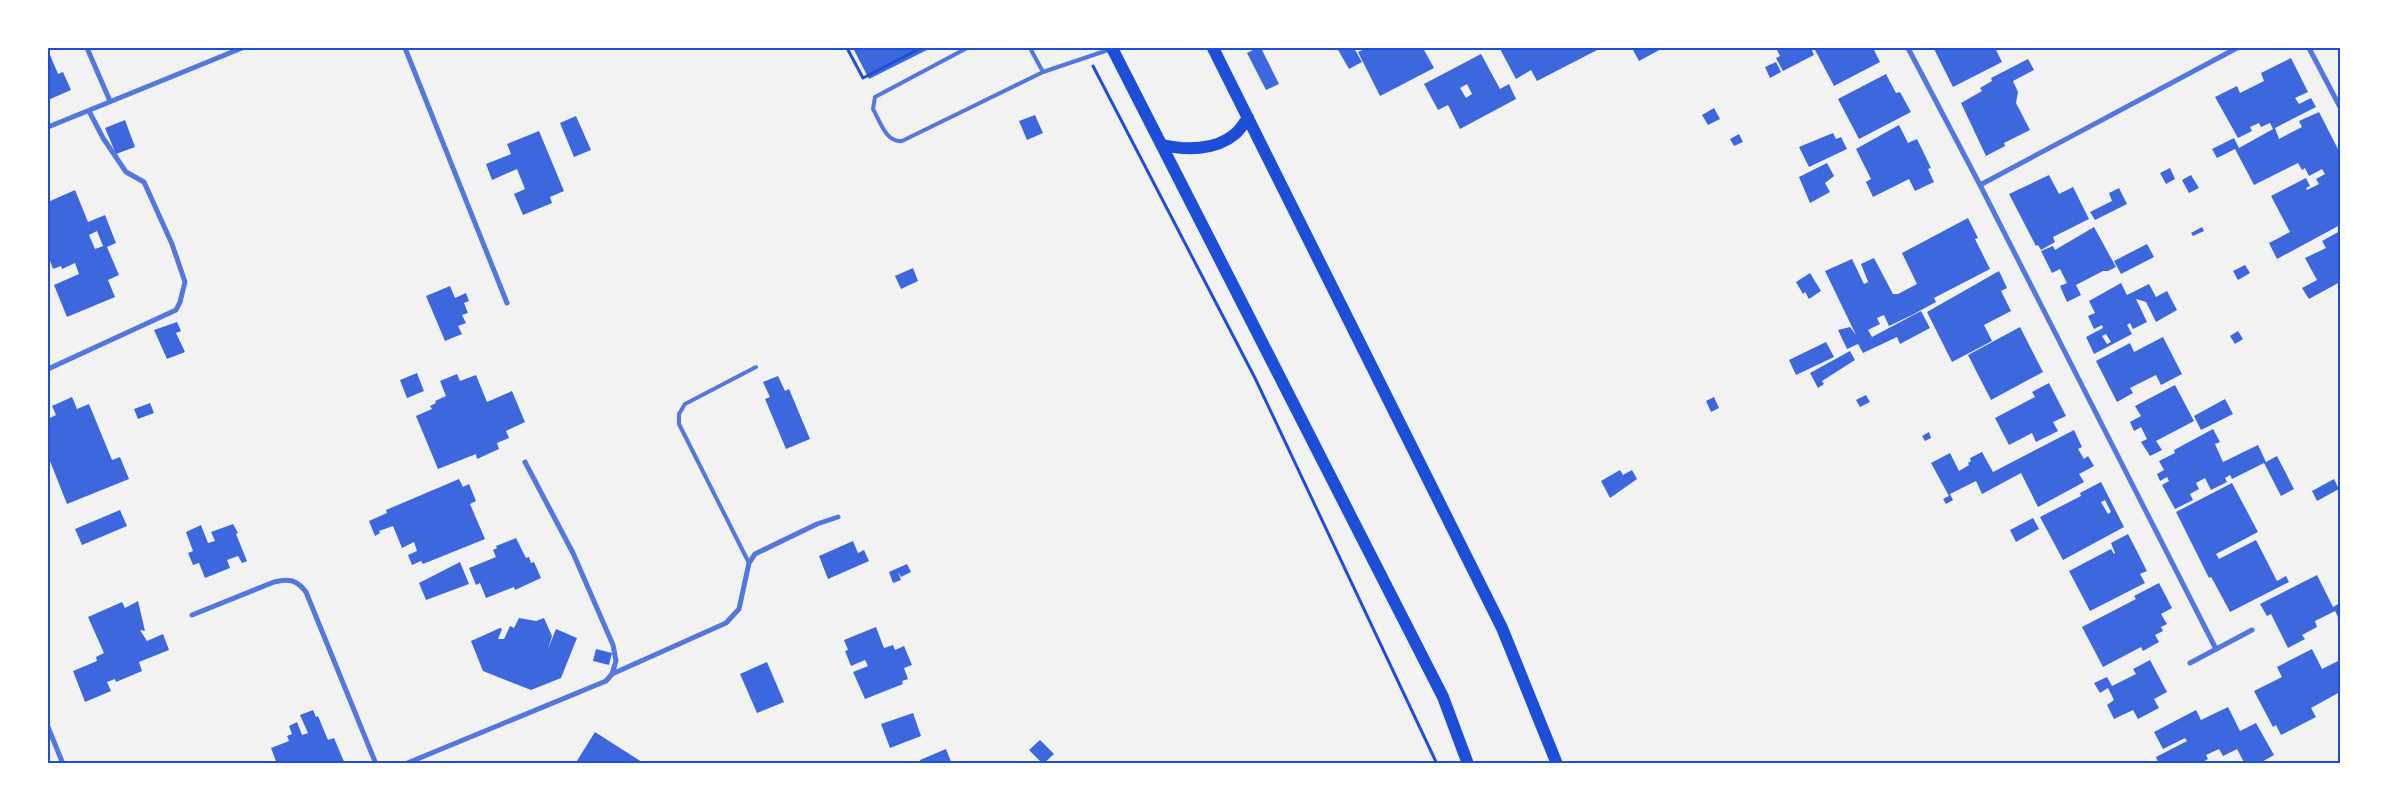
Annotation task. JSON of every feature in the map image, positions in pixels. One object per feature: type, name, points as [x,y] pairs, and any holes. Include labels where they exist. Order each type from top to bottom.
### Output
[{"type":"main road","points":[[1112,48],[1444,697],[1468,764]]},
{"type":"main road","points":[[1212,48],[1502,628],[1557,764]]},
{"type":"main road","points":[[1162,145],[1182,149],[1199,148],[1219,143],[1235,134],[1248,118]]},
{"type":"street","points":[[87,48],[110,101]]},
{"type":"street","points":[[48,127],[242,48]]},
{"type":"street","points":[[406,48],[507,303]]},
{"type":"street","points":[[1908,48],[1980,185],[2216,649]]},
{"type":"street","points":[[1980,185],[2237,48]]},
{"type":"street","points":[[2309,48],[2340,107]]},
{"type":"street","points":[[48,369],[176,310],[185,282],[172,244],[144,182],[126,172],[103,138],[89,111]]},
{"type":"street","points":[[405,764],[606,681],[612,674],[616,661],[613,645],[573,553],[525,462]]},
{"type":"street","points":[[612,674],[726,623],[739,610],[749,563],[755,554],[817,524],[838,517]]},
{"type":"street","points":[[192,615],[274,582],[285,579],[300,584],[306,592],[376,764]]},
{"type":"street","points":[[2190,663],[2252,630]]},
{"type":"street","points":[[48,726],[63,764]]},
{"type":"lane","points":[[967,48],[875,97],[873,109],[890,139],[896,142],[902,141],[1043,72],[1112,48]]},
{"type":"lane","points":[[1030,48],[1043,72]]},
{"type":"lane","points":[[749,563],[679,424],[679,414],[685,404],[756,367]]},
{"type":"path","points":[[846,48],[863,78],[921,48]]},
{"type":"path","points":[[1088,56],[1255,378],[1437,764]]},
{"type":"building","points":[[853,48],[931,48],[869,79]]},
{"type":"building","points":[[1261,48],[1279,84],[1266,90],[1247,53]]},
{"type":"building","points":[[1337,48],[1354,48],[1362,62],[1349,69]]},
{"type":"building","points":[[1367,48],[1423,48],[1434,68],[1380,96],[1358,52]]},
{"type":"building","points":[[1601,48],[1537,81],[1531,70],[1516,79],[1500,49]]},
{"type":"building","points":[[1632,48],[1663,48],[1639,61]]},
{"type":"building","points":[[1776,48],[1811,48],[1814,55],[1783,71],[1776,58],[1780,56]]},
{"type":"building","points":[[1814,48],[1873,48],[1880,62],[1834,86]]},
{"type":"building","points":[[1995,48],[2002,62],[1953,87],[1934,49]]},
{"type":"building","points":[[48,50],[58,74],[63,72],[71,90],[48,100]]},
{"type":"building","points":[[1481,54],[1500,89],[1509,84],[1516,99],[1460,129],[1448,105],[1438,110],[1424,84]],"holes":[[[1467,84],[1472,94],[1466,98],[1460,88]]]},
{"type":"building","points":[[2291,58],[2308,92],[2295,98],[2299,104],[2311,98],[2316,107],[2275,128],[2279,139],[2302,127],[2299,121],[2319,112],[2340,153],[2340,225],[2277,259],[2269,243],[2290,232],[2271,196],[2306,178],[2310,186],[2306,188],[2307,190],[2319,184],[2316,179],[2325,174],[2322,169],[2309,176],[2305,168],[2302,170],[2298,163],[2254,185],[2235,149],[2217,158],[2212,149],[2234,138],[2239,148],[2273,129],[2270,123],[2261,127],[2259,123],[2250,127],[2252,131],[2238,138],[2215,97],[2237,86],[2240,93],[2264,81],[2261,73]]},
{"type":"building","points":[[2028,59],[2034,70],[2013,81],[2018,92],[2016,103],[2030,130],[2004,143],[2005,146],[1986,156],[1961,103],[1982,91],[1980,88],[1992,81],[1991,78]]},
{"type":"building","points":[[1776,62],[1781,72],[1770,78],[1765,67]]},
{"type":"building","points":[[1886,74],[1896,93],[1900,92],[1911,112],[1859,139],[1838,99]]},
{"type":"building","points":[[1714,108],[1720,119],[1708,125],[1702,115]]},
{"type":"building","points":[[1035,115],[1043,133],[1027,140],[1019,121]]},
{"type":"building","points":[[576,116],[591,150],[574,157],[560,123]]},
{"type":"building","points":[[125,120],[135,147],[116,154],[105,128]]},
{"type":"building","points":[[1899,125],[1908,143],[1917,139],[1931,168],[1928,169],[1934,182],[1915,191],[1909,179],[1873,197],[1866,182],[1871,179],[1856,149]]},
{"type":"building","points":[[539,131],[564,191],[550,197],[552,203],[523,215],[514,194],[525,189],[517,169],[492,180],[486,164],[511,154],[507,144]]},
{"type":"building","points":[[1833,133],[1836,139],[1841,137],[1847,149],[1809,167],[1799,147]]},
{"type":"building","points":[[1739,134],[1743,142],[1734,146],[1730,139]]},
{"type":"building","points":[[1827,163],[1834,176],[1825,183],[1830,192],[1810,203],[1799,177]]},
{"type":"building","points":[[2170,168],[2175,179],[2166,184],[2160,173]]},
{"type":"building","points":[[2049,175],[2059,194],[2073,187],[2089,219],[2053,237],[2055,242],[2041,250],[2038,245],[2036,246],[2009,194]]},
{"type":"building","points":[[2191,175],[2199,188],[2189,193],[2182,180]]},
{"type":"building","points":[[2119,188],[2127,204],[2095,220],[2090,212],[2112,201],[2109,193]]},
{"type":"building","points":[[75,190],[88,222],[105,215],[116,243],[107,247],[119,275],[108,280],[115,297],[67,317],[54,285],[79,274],[75,263],[62,269],[61,266],[53,269],[48,255],[48,202]],"holes":[[[97,231],[103,246],[95,249],[89,235]]]},
{"type":"building","points":[[1968,218],[1978,238],[1975,239],[1990,269],[1934,298],[1936,302],[1889,326],[1884,315],[1877,318],[1880,324],[1868,330],[1872,337],[1921,311],[1930,328],[1900,344],[1897,337],[1863,353],[1858,344],[1847,349],[1838,330],[1850,327],[1856,335],[1825,271],[1852,259],[1864,284],[1868,282],[1871,289],[1861,264],[1874,258],[1893,294],[1898,294],[1917,284],[1902,253]]},
{"type":"building","points":[[2094,227],[2116,267],[2103,271],[2076,285],[2081,295],[2067,302],[2060,286],[2067,283],[2060,269],[2052,273],[2041,251],[2053,246],[2055,250]]},
{"type":"building","points":[[2202,227],[2204,231],[2193,236],[2191,233]]},
{"type":"building","points":[[2340,231],[2340,282],[2309,299],[2302,288],[2317,280],[2305,258],[2326,248],[2322,241]]},
{"type":"building","points":[[2147,244],[2154,257],[2121,274],[2114,261]]},
{"type":"building","points":[[2245,265],[2250,273],[2238,280],[2233,271]]},
{"type":"building","points":[[913,268],[918,281],[901,289],[895,276]]},
{"type":"building","points":[[1999,271],[2007,288],[2001,291],[2011,311],[1984,325],[1992,341],[1952,362],[1927,312]]},
{"type":"building","points":[[1810,273],[1821,291],[1809,299],[1805,292],[1803,294],[1796,282]]},
{"type":"building","points":[[2121,283],[2127,295],[2149,284],[2156,297],[2167,291],[2177,310],[2156,322],[2146,302],[2136,299],[2147,322],[2133,329],[2130,323],[2127,325],[2132,334],[2094,354],[2086,337],[2103,328],[2102,325],[2094,329],[2088,316],[2095,313],[2089,301]],"holes":[[[2106,334],[2111,342],[2107,344],[2102,336]]]},
{"type":"building","points":[[450,286],[455,298],[466,293],[469,301],[464,303],[468,313],[462,315],[466,323],[458,326],[462,334],[445,341],[426,296]]},
{"type":"building","points":[[177,322],[181,331],[176,333],[185,352],[167,359],[154,330]]},
{"type":"building","points":[[2020,327],[2043,372],[1991,400],[1968,355]]},
{"type":"building","points":[[2238,331],[2243,339],[2235,344],[2230,336]]},
{"type":"building","points":[[2163,337],[2182,374],[2161,385],[2156,375],[2130,388],[2133,393],[2117,402],[2096,361],[2130,343],[2134,352]]},
{"type":"building","points":[[1826,342],[1834,357],[1796,375],[1789,360]]},
{"type":"building","points":[[1850,351],[1855,360],[1822,381],[1824,384],[1818,388],[1810,373]]},
{"type":"building","points":[[417,373],[424,391],[407,398],[400,380]]},
{"type":"building","points":[[457,374],[460,381],[476,375],[487,402],[512,391],[525,422],[506,431],[509,438],[497,443],[499,449],[477,459],[476,454],[438,469],[416,416],[432,409],[430,406],[436,403],[435,401],[446,396],[440,381]]},
{"type":"building","points":[[778,376],[785,391],[789,389],[810,439],[786,449],[765,399],[770,397],[763,382]]},
{"type":"building","points":[[2049,383],[2066,416],[2053,422],[2058,431],[2036,442],[2032,433],[2009,445],[1995,418],[2035,397],[2032,392]]},
{"type":"building","points":[[2175,385],[2194,421],[2156,441],[2162,450],[2150,456],[2141,442],[2147,439],[2141,427],[2134,431],[2130,422],[2141,416],[2135,406]]},
{"type":"building","points":[[1866,395],[1870,402],[1860,407],[1856,400]]},
{"type":"building","points":[[72,397],[77,409],[89,404],[112,460],[120,457],[129,479],[67,504],[48,456],[48,419],[56,415],[52,406]]},
{"type":"building","points":[[1714,397],[1719,408],[1711,412],[1706,401]]},
{"type":"building","points":[[2225,399],[2233,414],[2201,430],[2194,416]]},
{"type":"building","points":[[150,403],[154,413],[138,419],[134,409]]},
{"type":"building","points":[[2213,429],[2220,442],[2215,444],[2223,462],[2258,445],[2266,462],[2277,456],[2294,489],[2281,496],[2264,463],[2232,479],[2230,475],[2225,478],[2227,482],[2211,490],[2205,478],[2196,483],[2199,489],[2190,494],[2193,500],[2175,509],[2162,485],[2169,481],[2167,477],[2160,481],[2157,474],[2164,470],[2159,461],[2175,453],[2174,450]]},
{"type":"building","points":[[2074,430],[2082,447],[2078,449],[2084,459],[2088,456],[2094,466],[2079,474],[2084,482],[2038,507],[2021,473],[1982,494],[1976,481],[1950,494],[1953,500],[1946,504],[1943,499],[1949,496],[1931,463],[1950,453],[1959,471],[1969,465],[1970,458],[1982,452],[1993,472]]},
{"type":"building","points":[[1929,432],[1931,438],[1925,441],[1922,436]]},
{"type":"building","points":[[1620,470],[1623,475],[1632,470],[1637,479],[1610,498],[1601,481]]},
{"type":"building","points":[[459,479],[463,487],[469,484],[476,501],[470,504],[485,539],[423,564],[421,561],[412,565],[408,555],[417,551],[414,542],[402,548],[393,526],[379,531],[380,533],[375,536],[369,521],[387,513],[386,510]]},
{"type":"building","points":[[2334,479],[2339,489],[2317,501],[2312,491]]},
{"type":"building","points":[[2101,482],[2124,527],[2063,560],[2040,517],[2081,496],[2080,493]],"holes":[[[2105,500],[2111,512],[2108,514],[2101,502]]]},
{"type":"building","points":[[2232,483],[2258,532],[2216,554],[2219,559],[2256,540],[2277,581],[2286,576],[2289,582],[2230,612],[2211,577],[2209,578],[2176,512]]},
{"type":"building","points":[[120,510],[127,526],[82,545],[75,529]]},
{"type":"building","points":[[2033,518],[2039,529],[2016,542],[2010,530]]},
{"type":"building","points":[[233,524],[247,561],[242,563],[238,556],[227,560],[230,568],[205,578],[199,563],[193,565],[188,553],[193,551],[186,532],[201,525],[208,543],[215,541],[211,532]]},
{"type":"building","points":[[2128,534],[2147,571],[2140,574],[2145,583],[2090,611],[2069,571],[2111,549],[2114,554],[2111,543]]},
{"type":"building","points":[[516,538],[526,558],[529,557],[531,563],[534,562],[541,578],[515,590],[514,587],[486,598],[480,583],[476,585],[469,568],[496,557],[493,550],[497,548],[496,546]]},
{"type":"building","points":[[853,541],[858,553],[864,550],[869,561],[828,579],[819,556]]},
{"type":"building","points":[[460,562],[469,584],[426,600],[419,583]]},
{"type":"building","points":[[907,564],[911,572],[901,577],[898,572],[901,580],[893,583],[889,572]]},
{"type":"building","points":[[2317,575],[2333,607],[2340,603],[2340,621],[2335,611],[2315,621],[2317,627],[2302,635],[2305,639],[2288,648],[2271,614],[2267,616],[2260,604]]},
{"type":"building","points":[[2159,583],[2172,608],[2161,614],[2167,624],[2161,627],[2163,631],[2155,635],[2159,642],[2143,651],[2141,647],[2103,667],[2082,627],[2136,599],[2134,596]]},
{"type":"building","points":[[138,601],[145,631],[140,630],[147,641],[163,634],[169,650],[139,662],[142,671],[116,682],[115,679],[107,682],[111,691],[85,702],[73,671],[97,661],[96,657],[104,653],[88,617],[122,602],[125,608]]},
{"type":"building","points":[[519,618],[536,621],[544,618],[552,636],[548,649],[556,629],[577,638],[561,678],[531,690],[483,671],[471,641],[500,628],[502,629],[498,639],[504,639],[510,626],[514,628]]},
{"type":"building","points":[[876,627],[884,648],[893,645],[895,650],[904,646],[912,665],[904,668],[908,679],[902,681],[903,684],[865,699],[853,672],[868,666],[865,660],[851,666],[845,651],[848,650],[844,640]]},
{"type":"building","points":[[596,649],[612,653],[609,665],[593,661]]},
{"type":"building","points":[[2312,649],[2322,669],[2340,660],[2340,692],[2311,708],[2316,717],[2281,735],[2276,725],[2273,727],[2254,691],[2282,677],[2277,667]]},
{"type":"building","points":[[2150,660],[2167,692],[2154,699],[2159,708],[2138,719],[2133,710],[2114,719],[2107,705],[2114,700],[2108,688],[2100,693],[2094,683],[2107,677],[2112,686],[2136,674],[2133,669]]},
{"type":"building","points":[[767,662],[784,702],[757,713],[740,674]]},
{"type":"building","points":[[2228,707],[2240,731],[2256,723],[2274,755],[2258,764],[2245,764],[2237,749],[2223,756],[2219,749],[2206,755],[2208,759],[2199,764],[2159,764],[2156,757],[2187,741],[2185,738],[2163,749],[2154,732],[2196,710],[2201,720]]},
{"type":"building","points":[[313,710],[316,717],[318,716],[328,740],[334,738],[345,764],[277,764],[271,748],[289,741],[287,736],[292,734],[289,726],[297,722],[302,735],[308,733],[300,715]]},
{"type":"building","points":[[913,713],[921,736],[890,748],[881,724]]},
{"type":"building","points":[[595,732],[645,764],[575,764]]},
{"type":"building","points":[[1040,740],[1054,754],[1043,764],[1029,750]]},
{"type":"building","points":[[946,749],[952,764],[921,764],[920,760]]}]
